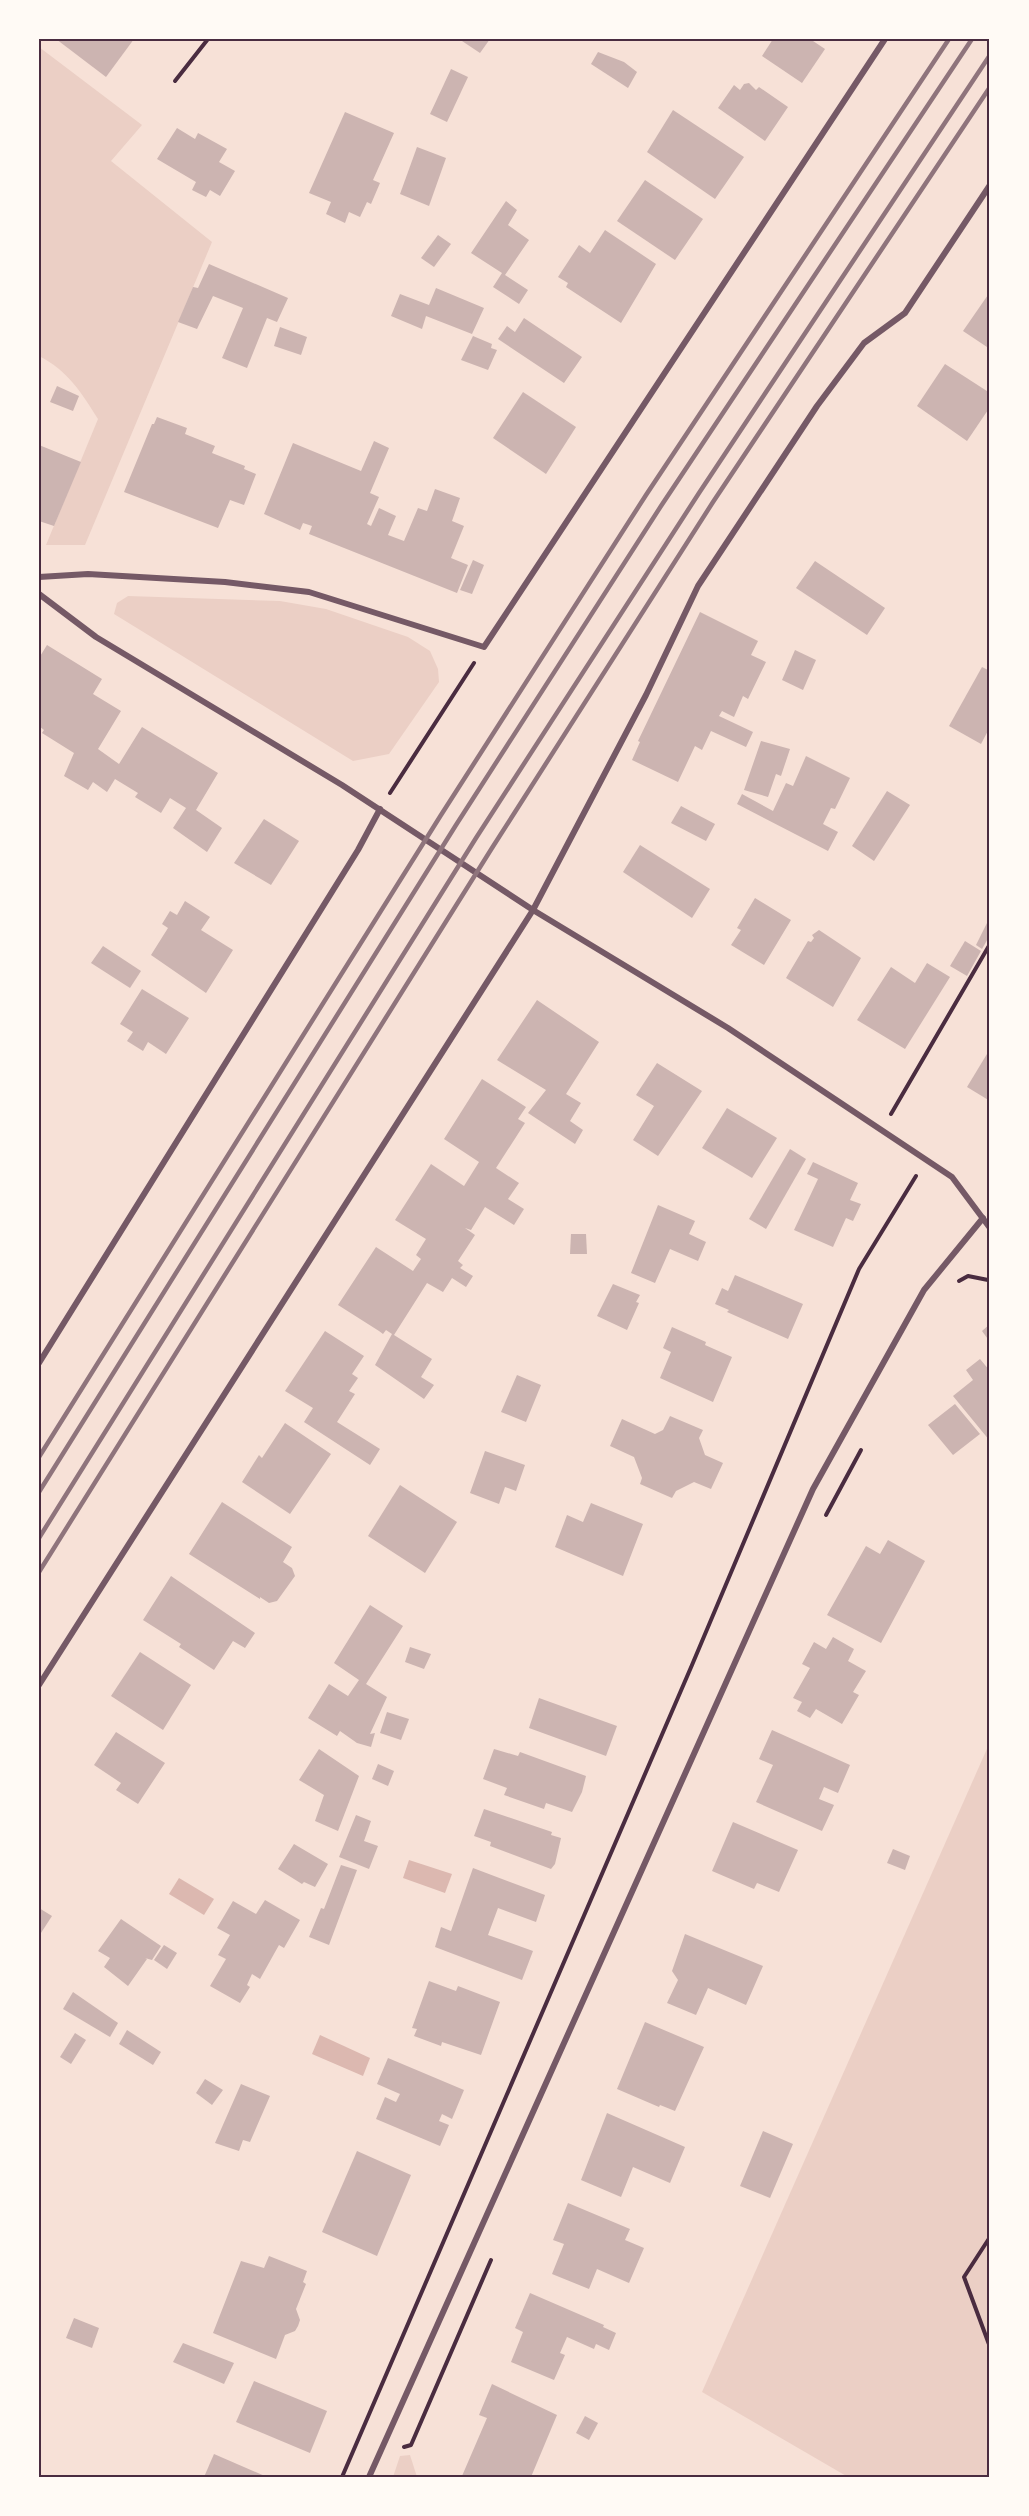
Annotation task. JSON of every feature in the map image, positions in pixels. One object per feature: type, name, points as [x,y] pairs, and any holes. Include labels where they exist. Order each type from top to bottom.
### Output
[{"type":"street","points":[[39,577],[87,574],[225,582],[309,592],[484,647],[885,39]]},
{"type":"street","points":[[39,1685],[533,910],[646,695],[698,586],[817,406],[864,343],[905,313],[990,185]]},
{"type":"street","points":[[39,594],[96,637],[380,809],[533,910],[728,1028],[882,1130],[952,1177],[990,1228]]},
{"type":"street","points":[[39,1363],[198,1111],[358,850],[380,809]]},
{"type":"street","points":[[369,2477],[813,1489],[924,1290],[983,1218]]},
{"type":"path","points":[[175,81],[208,39]]},
{"type":"path","points":[[380,809],[484,647]]},
{"type":"path","points":[[882,1130],[990,944]]},
{"type":"path","points":[[342,2477],[692,1665],[859,1269],[926,1160]]},
{"type":"path","points":[[990,2237],[964,2277],[990,2347]]},
{"type":"shaded area","points":[[39,47],[142,125],[111,161],[212,242],[85,545],[46,545],[98,419],[80,391],[66,375],[39,356]]},
{"type":"shaded area","points":[[128,596],[280,601],[326,609],[408,637],[430,651],[438,669],[439,682],[389,754],[353,761],[114,614],[117,603]]},
{"type":"shaded area","points":[[990,1742],[990,2477],[848,2477],[702,2392]]},
{"type":"shaded area","points":[[409,1860],[452,1874],[445,1893],[403,1878]]},
{"type":"shaded area","points":[[179,1878],[214,1899],[204,1915],[169,1894]]},
{"type":"shaded area","points":[[320,2035],[370,2058],[363,2076],[312,2054]]},
{"type":"shaded area","points":[[410,2455],[417,2477],[393,2477],[400,2456]]},
{"type":"building","points":[[56,39],[134,39],[106,77]]},
{"type":"building","points":[[464,39],[490,39],[480,53],[462,41]]},
{"type":"building","points":[[773,39],[810,39],[825,49],[802,83],[762,56]]},
{"type":"building","points":[[598,52],[624,62],[637,72],[628,88],[591,64]]},
{"type":"building","points":[[451,69],[468,77],[447,122],[430,114]]},
{"type":"building","points":[[749,83],[756,90],[759,87],[788,107],[765,141],[718,108],[734,85],[740,90],[744,84]]},
{"type":"building","points":[[673,110],[744,157],[715,199],[647,152]]},
{"type":"building","points":[[345,112],[394,133],[373,180],[380,183],[371,204],[367,202],[360,217],[349,212],[345,223],[326,214],[331,202],[309,193]]},
{"type":"building","points":[[177,128],[195,139],[198,133],[227,149],[219,162],[235,171],[220,196],[210,190],[206,197],[192,190],[196,182],[157,159]]},
{"type":"building","points":[[417,147],[446,158],[429,206],[400,194]]},
{"type":"building","points":[[645,180],[703,219],[675,260],[617,221]]},
{"type":"building","points":[[506,201],[517,210],[508,225],[529,240],[505,275],[528,290],[519,304],[493,287],[502,273],[471,253]]},
{"type":"building","points":[[605,230],[656,264],[621,323],[566,287],[568,283],[558,277],[579,245],[590,253]]},
{"type":"building","points":[[438,235],[451,244],[434,267],[421,258]]},
{"type":"building","points":[[209,264],[288,298],[277,322],[267,318],[247,368],[222,358],[243,308],[213,296],[197,329],[178,322],[193,287],[198,288]]},
{"type":"building","points":[[436,288],[484,308],[472,334],[426,316],[422,329],[391,316],[400,294],[429,305]]},
{"type":"building","points":[[990,292],[990,349],[963,331]]},
{"type":"building","points":[[524,318],[582,357],[564,383],[498,339],[507,326],[515,332]]},
{"type":"building","points":[[280,327],[307,337],[301,355],[274,346]]},
{"type":"building","points":[[473,336],[492,344],[491,348],[497,350],[488,370],[461,360]]},
{"type":"building","points":[[945,364],[990,393],[990,407],[967,441],[917,406]]},
{"type":"building","points":[[57,386],[79,396],[73,411],[50,402]]},
{"type":"building","points":[[523,392],[576,427],[546,474],[493,438]]},
{"type":"building","points":[[157,417],[187,428],[185,434],[215,446],[212,453],[245,466],[244,469],[256,474],[244,505],[230,500],[218,528],[124,492]]},
{"type":"building","points":[[374,441],[389,448],[370,493],[379,497],[367,524],[371,526],[379,508],[396,516],[388,535],[404,541],[418,508],[427,511],[435,489],[460,498],[452,521],[464,526],[451,558],[468,565],[457,593],[309,534],[312,526],[303,523],[300,530],[264,514],[293,443],[361,471]]},
{"type":"building","points":[[39,445],[81,462],[54,526],[39,521]]},
{"type":"building","points":[[473,560],[484,565],[472,594],[460,590]]},
{"type":"building","points":[[815,561],[885,608],[867,635],[796,588]]},
{"type":"building","points":[[700,612],[758,641],[751,655],[766,662],[748,699],[743,696],[734,717],[722,711],[719,716],[753,732],[746,747],[711,731],[702,750],[695,746],[678,782],[632,760],[640,742],[638,741]]},
{"type":"building","points":[[47,645],[102,679],[93,694],[121,711],[98,749],[119,764],[142,727],[218,773],[196,810],[222,828],[207,852],[173,828],[186,808],[170,798],[161,813],[135,797],[138,793],[115,779],[107,792],[93,782],[88,790],[64,776],[74,753],[42,733],[44,730],[39,726],[39,658]]},
{"type":"building","points":[[795,650],[816,660],[803,690],[782,680]]},
{"type":"building","points":[[982,667],[990,671],[990,727],[981,744],[949,726]]},
{"type":"building","points":[[761,741],[790,749],[781,776],[776,774],[768,797],[744,790]]},
{"type":"building","points":[[806,756],[850,778],[835,809],[831,808],[823,824],[838,832],[828,851],[737,804],[742,794],[773,811],[786,783],[793,786]]},
{"type":"building","points":[[887,791],[910,805],[874,861],[852,846]]},
{"type":"building","points":[[681,806],[715,824],[706,841],[671,823]]},
{"type":"building","points":[[264,819],[299,841],[271,885],[234,863]]},
{"type":"building","points":[[640,845],[710,889],[692,918],[623,872]]},
{"type":"building","points":[[755,898],[791,920],[764,965],[731,945],[741,930],[737,928]]},
{"type":"building","points":[[185,901],[210,917],[201,930],[233,950],[206,993],[151,955],[168,928],[162,924],[170,911],[177,915]]},
{"type":"building","points":[[990,917],[990,935],[982,949],[976,945]]},
{"type":"building","points":[[819,930],[861,958],[833,1007],[786,978],[808,941],[811,942],[814,938],[812,935]]},
{"type":"building","points":[[965,941],[981,951],[967,976],[950,966]]},
{"type":"building","points":[[103,946],[141,971],[130,988],[91,963]]},
{"type":"building","points":[[927,963],[950,977],[905,1049],[857,1020],[891,967],[915,983]]},
{"type":"building","points":[[142,989],[189,1018],[166,1054],[148,1042],[143,1051],[127,1041],[133,1032],[120,1024]]},
{"type":"building","points":[[537,1000],[599,1042],[566,1094],[581,1103],[570,1121],[583,1130],[575,1144],[528,1113],[546,1090],[497,1060]]},
{"type":"building","points":[[990,1049],[990,1101],[967,1087]]},
{"type":"building","points":[[657,1063],[702,1091],[658,1156],[633,1140],[654,1106],[636,1095]]},
{"type":"building","points":[[482,1079],[526,1107],[518,1119],[525,1123],[496,1168],[519,1183],[508,1199],[524,1209],[514,1225],[485,1207],[471,1230],[465,1228],[475,1235],[458,1261],[463,1265],[460,1268],[473,1276],[466,1287],[452,1278],[443,1292],[427,1283],[394,1335],[432,1359],[421,1377],[434,1385],[424,1399],[375,1365],[392,1334],[386,1330],[383,1334],[338,1305],[376,1247],[413,1271],[421,1259],[416,1255],[426,1239],[395,1220],[431,1164],[464,1186],[479,1162],[444,1139]]},
{"type":"building","points":[[727,1108],[777,1138],[752,1178],[702,1148]]},
{"type":"building","points":[[790,1149],[806,1159],[766,1229],[749,1219]]},
{"type":"building","points":[[813,1162],[858,1183],[850,1200],[861,1204],[853,1221],[846,1218],[833,1247],[794,1230],[818,1179],[807,1174]]},
{"type":"building","points":[[658,1205],[695,1221],[689,1234],[706,1242],[698,1261],[670,1249],[655,1283],[631,1273]]},
{"type":"building","points":[[571,1234],[586,1234],[587,1254],[570,1254]]},
{"type":"building","points":[[735,1275],[803,1304],[788,1339],[727,1312],[729,1310],[715,1304],[722,1288],[728,1291]]},
{"type":"building","points":[[613,1284],[640,1295],[636,1302],[639,1303],[627,1330],[597,1316]]},
{"type":"building","points":[[990,1324],[990,1342],[982,1331]]},
{"type":"building","points":[[672,1327],[732,1357],[713,1402],[660,1378],[671,1352],[663,1348]]},
{"type":"building","points":[[325,1331],[364,1356],[352,1374],[358,1378],[349,1391],[355,1394],[337,1422],[380,1449],[370,1465],[304,1422],[313,1408],[285,1391]]},
{"type":"building","points":[[980,1359],[990,1371],[990,1441],[953,1396],[973,1380],[966,1370]]},
{"type":"building","points":[[517,1375],[541,1385],[526,1422],[501,1412]]},
{"type":"building","points":[[955,1404],[980,1434],[953,1455],[928,1425]]},
{"type":"building","points":[[670,1416],[703,1430],[699,1438],[705,1455],[723,1463],[711,1489],[694,1482],[676,1491],[672,1498],[640,1484],[642,1478],[634,1457],[610,1446],[622,1419],[655,1434],[663,1430]]},
{"type":"building","points":[[285,1423],[331,1454],[290,1514],[242,1482],[259,1455],[262,1458]]},
{"type":"building","points":[[485,1451],[525,1465],[516,1491],[505,1487],[499,1504],[470,1493]]},
{"type":"building","points":[[400,1485],[457,1522],[425,1573],[368,1536]]},
{"type":"building","points":[[222,1502],[292,1547],[283,1562],[292,1568],[295,1576],[277,1601],[269,1603],[260,1597],[260,1599],[189,1554]]},
{"type":"building","points":[[591,1503],[643,1524],[623,1576],[555,1547],[567,1515],[583,1522]]},
{"type":"building","points":[[888,1540],[925,1561],[881,1643],[827,1615],[866,1546],[880,1554]]},
{"type":"building","points":[[171,1576],[255,1633],[245,1648],[233,1641],[214,1670],[179,1647],[181,1644],[143,1620]]},
{"type":"building","points":[[370,1605],[403,1626],[366,1684],[387,1697],[370,1734],[375,1733],[371,1747],[357,1743],[340,1731],[337,1736],[308,1718],[329,1684],[348,1696],[359,1680],[334,1663]]},
{"type":"building","points":[[833,1637],[854,1649],[848,1661],[866,1671],[853,1692],[859,1695],[842,1724],[816,1709],[810,1718],[797,1711],[802,1702],[793,1698],[810,1668],[802,1664],[814,1642],[826,1649]]},
{"type":"building","points":[[410,1647],[431,1654],[424,1669],[405,1662]]},
{"type":"building","points":[[140,1652],[191,1685],[163,1730],[111,1696]]},
{"type":"building","points":[[539,1698],[617,1726],[606,1756],[529,1728]]},
{"type":"building","points":[[387,1712],[409,1719],[401,1740],[380,1733]]},
{"type":"building","points":[[772,1730],[850,1765],[838,1793],[824,1787],[819,1799],[834,1805],[822,1831],[756,1802],[773,1765],[759,1759]]},
{"type":"building","points":[[116,1732],[165,1763],[138,1804],[116,1790],[121,1783],[94,1765]]},
{"type":"building","points":[[319,1749],[359,1776],[338,1831],[315,1821],[324,1795],[299,1780]]},
{"type":"building","points":[[494,1749],[518,1756],[520,1752],[586,1776],[582,1792],[572,1812],[546,1803],[544,1809],[504,1795],[507,1788],[483,1779]]},
{"type":"building","points":[[378,1764],[394,1771],[388,1786],[372,1779]]},
{"type":"building","points":[[484,1809],[552,1832],[551,1835],[561,1838],[555,1864],[551,1869],[490,1846],[491,1842],[474,1836]]},
{"type":"building","points":[[356,1815],[371,1821],[364,1841],[378,1846],[369,1869],[339,1857]]},
{"type":"building","points":[[733,1822],[798,1850],[779,1892],[757,1883],[754,1889],[712,1871]]},
{"type":"building","points":[[294,1844],[328,1864],[315,1887],[304,1882],[302,1884],[278,1869]]},
{"type":"building","points":[[893,1849],[910,1856],[905,1870],[887,1863]]},
{"type":"building","points":[[341,1865],[357,1870],[329,1945],[309,1937],[321,1908],[324,1909]]},
{"type":"building","points":[[473,1868],[545,1895],[536,1922],[498,1908],[488,1935],[533,1951],[522,1980],[435,1947],[441,1927],[451,1931]]},
{"type":"building","points":[[265,1900],[300,1920],[284,1948],[279,1945],[260,1979],[252,1974],[247,1985],[250,1987],[240,2003],[210,1986],[226,1959],[218,1955],[230,1935],[217,1928],[233,1901],[256,1914]]},
{"type":"building","points":[[39,1908],[52,1916],[39,1936]]},
{"type":"building","points":[[121,1919],[161,1946],[152,1960],[145,1958],[147,1959],[128,1986],[104,1967],[110,1958],[98,1951]]},
{"type":"building","points":[[685,1934],[763,1966],[746,2005],[708,1988],[696,2015],[667,2003],[678,1980],[672,1971]]},
{"type":"building","points":[[164,1945],[177,1953],[167,1969],[154,1960]]},
{"type":"building","points":[[429,1981],[456,1991],[458,1986],[500,2002],[481,2055],[442,2042],[441,2046],[414,2036],[417,2029],[412,2028]]},
{"type":"building","points":[[73,1992],[118,2023],[110,2037],[63,2009]]},
{"type":"building","points":[[645,2022],[704,2047],[675,2111],[660,2105],[659,2107],[617,2089]]},
{"type":"building","points":[[127,2030],[161,2052],[153,2065],[119,2044]]},
{"type":"building","points":[[75,2033],[86,2040],[71,2064],[60,2057]]},
{"type":"building","points":[[388,2058],[464,2090],[452,2119],[442,2114],[439,2121],[449,2125],[440,2146],[376,2119],[385,2097],[396,2102],[400,2094],[377,2084]]},
{"type":"building","points":[[205,2079],[223,2090],[212,2105],[196,2093]]},
{"type":"building","points":[[241,2084],[270,2096],[250,2142],[243,2140],[239,2151],[215,2143]]},
{"type":"building","points":[[607,2113],[685,2147],[670,2183],[633,2167],[621,2197],[581,2180]]},
{"type":"building","points":[[763,2131],[793,2144],[770,2198],[740,2186]]},
{"type":"building","points":[[357,2151],[411,2175],[377,2256],[322,2232]]},
{"type":"building","points":[[568,2203],[630,2229],[625,2240],[644,2248],[629,2283],[597,2269],[589,2289],[552,2274],[564,2244],[553,2240]]},
{"type":"building","points":[[269,2256],[307,2271],[303,2282],[306,2284],[296,2309],[300,2320],[298,2326],[295,2331],[285,2335],[276,2359],[213,2333],[241,2261],[264,2268]]},
{"type":"building","points":[[530,2293],[604,2325],[603,2327],[616,2333],[609,2350],[596,2344],[594,2349],[567,2337],[560,2353],[565,2355],[554,2380],[511,2362],[523,2332],[515,2328]]},
{"type":"building","points":[[74,2318],[99,2328],[92,2348],[66,2338]]},
{"type":"building","points":[[183,2343],[234,2363],[224,2384],[173,2362]]},
{"type":"building","points":[[254,2381],[327,2411],[310,2453],[236,2422]]},
{"type":"building","points":[[492,2384],[557,2415],[531,2477],[462,2476],[487,2418],[479,2415]]},
{"type":"building","points":[[585,2416],[598,2423],[589,2440],[576,2433]]},
{"type":"building","points":[[214,2454],[267,2477],[204,2477]]},
{"type":"railway","points":[[39,1457],[441,815],[646,495],[949,39]]},
{"type":"railway","points":[[39,1492],[456,825],[661,506],[972,39]]},
{"type":"railway","points":[[39,1538],[476,838],[699,493],[990,55]]},
{"type":"railway","points":[[39,1572],[492,848],[713,502],[990,87]]}]
